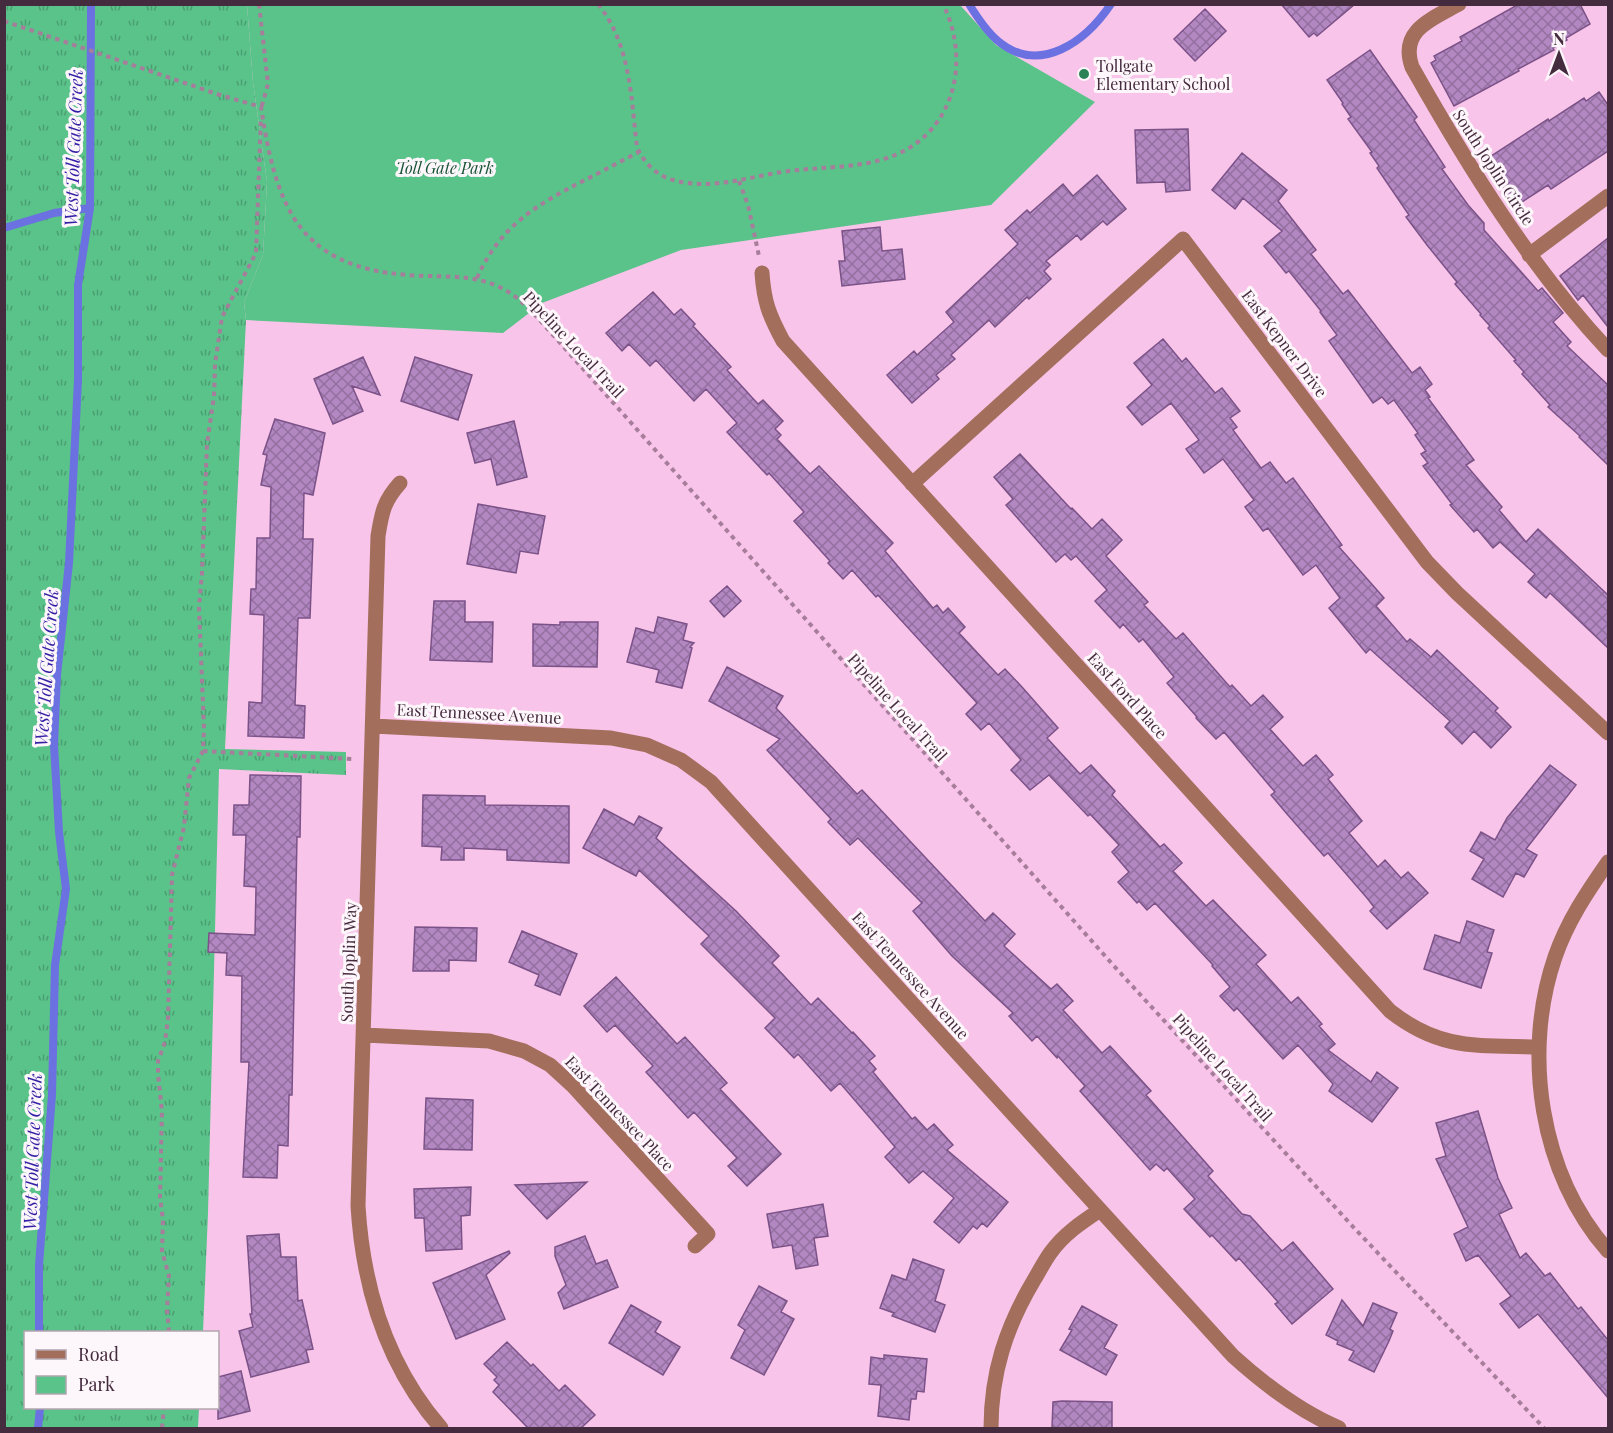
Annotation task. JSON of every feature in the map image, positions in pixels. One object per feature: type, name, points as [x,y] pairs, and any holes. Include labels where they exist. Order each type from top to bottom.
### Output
[{"type":"street","name":"South Joplin Circle","points":[[1459,4],[1423,24],[1409,46],[1409,59],[1444,125],[1529,255],[1554,288],[1608,350]]},
{"type":"street","points":[[1529,255],[1608,196]]},
{"type":"street","name":"East Kepner Drive","points":[[912,484],[1183,239],[1427,562],[1456,593],[1608,733]]},
{"type":"street","name":"East Ford Place","points":[[762,273],[764,297],[783,341],[1390,1011],[1410,1026],[1438,1039],[1462,1044],[1539,1047]]},
{"type":"street","name":"South Joplin Way","points":[[400,483],[388,497],[378,536],[358,1206],[360,1243],[371,1297],[383,1332],[399,1366],[428,1413],[441,1428]]},
{"type":"street","name":"East Tennessee Avenue","points":[[373,726],[611,738],[647,746],[681,760],[711,782],[1233,1356],[1261,1381],[1332,1427]]},
{"type":"street","points":[[1608,862],[1581,900],[1555,958],[1543,1005],[1539,1047],[1541,1095],[1550,1142],[1561,1172],[1582,1215],[1608,1251]]},
{"type":"street","name":"East Tennessee Place","points":[[364,1035],[489,1041],[524,1051],[550,1065],[573,1086],[708,1234],[695,1246]]},
{"type":"street","points":[[991,1428],[993,1395],[1000,1356],[1013,1319],[1051,1252],[1072,1230],[1100,1210]]},
{"type":"path","points":[[169,1331],[167,1310],[169,1276],[162,1251],[160,1132],[162,1111],[158,1061],[165,1042],[168,1019],[172,875],[184,827],[189,778],[203,751],[199,607],[207,444],[222,316],[256,253],[261,107],[268,84],[259,4]]},
{"type":"path","points":[[598,4],[612,24],[623,51],[630,78],[632,109],[642,158],[655,171],[670,179],[692,184],[739,181],[788,171],[852,165],[884,159],[911,149],[940,119],[949,103],[956,74],[955,35],[943,4]]},
{"type":"path","points":[[4,21],[261,107]]},
{"type":"path","name":"Pipeline Local Trail","points":[[261,107],[266,139],[278,185],[292,216],[305,234],[324,252],[348,264],[373,272],[411,276],[477,278],[496,285],[514,296],[537,317],[1106,957],[1356,1230],[1544,1428]]},
{"type":"path","points":[[477,278],[486,258],[504,234],[523,215],[552,197],[639,152]]},
{"type":"path","points":[[739,181],[753,226],[762,273]]},
{"type":"path","points":[[203,751],[372,760]]},
{"type":"path","points":[[162,1428],[164,1409]]},
{"type":"green space","points":[[5,5],[247,5],[253,82],[267,182],[263,255],[244,302],[246,320],[225,749],[346,752],[346,775],[219,769],[203,1331],[24,1331],[24,1409],[199,1409],[198,1428],[5,1428]]},
{"type":"green space","name":"Toll Gate Park","points":[[247,5],[960,5],[996,45],[1095,102],[991,205],[681,250],[542,303],[503,333],[246,320],[244,302],[263,255],[267,182],[253,82]]},
{"type":"building","points":[[1281,4],[1355,4],[1317,36],[1314,33],[1309,37]]},
{"type":"building","points":[[1519,4],[1580,4],[1590,24],[1566,38],[1567,40],[1553,48],[1554,50],[1454,106],[1431,63],[1436,60],[1434,56],[1462,41],[1460,37]]},
{"type":"building","points":[[1205,9],[1226,31],[1195,61],[1174,39]]},
{"type":"building","points":[[1370,50],[1417,117],[1414,120],[1445,167],[1442,169],[1484,223],[1484,230],[1538,291],[1542,288],[1563,313],[1553,322],[1571,342],[1567,346],[1608,385],[1608,465],[1548,407],[1550,405],[1522,374],[1524,372],[1514,361],[1516,360],[1488,328],[1490,326],[1455,284],[1457,282],[1406,217],[1409,215],[1377,168],[1379,166],[1370,153],[1372,152],[1348,119],[1351,117],[1327,80]]},
{"type":"building","points":[[1599,92],[1608,105],[1608,151],[1551,189],[1548,185],[1522,202],[1519,197],[1512,202],[1485,160],[1548,119],[1549,121],[1584,98],[1586,101]]},
{"type":"building","points":[[1188,129],[1190,190],[1166,192],[1165,182],[1137,183],[1135,130]]},
{"type":"building","points":[[1242,153],[1287,190],[1278,201],[1316,250],[1311,254],[1343,294],[1348,290],[1412,373],[1420,367],[1432,384],[1425,390],[1430,397],[1428,398],[1474,460],[1466,465],[1502,507],[1499,510],[1526,542],[1538,529],[1608,595],[1608,648],[1550,593],[1546,598],[1528,582],[1535,574],[1500,542],[1493,548],[1477,529],[1474,532],[1450,505],[1452,504],[1423,466],[1428,463],[1421,454],[1426,451],[1415,435],[1418,433],[1394,400],[1388,404],[1382,397],[1373,403],[1329,341],[1337,335],[1321,311],[1289,271],[1286,273],[1264,246],[1282,231],[1243,198],[1235,209],[1212,190]]},
{"type":"building","points":[[1097,175],[1126,209],[1107,225],[1103,221],[1081,240],[1077,235],[1046,261],[1050,265],[1044,271],[1051,279],[1029,299],[1027,297],[995,327],[989,320],[951,355],[955,359],[936,375],[939,379],[912,403],[887,375],[914,351],[917,355],[954,322],[946,312],[1018,244],[1005,230],[1027,210],[1030,213],[1063,184],[1073,196]]},
{"type":"building","points":[[880,227],[882,251],[902,249],[905,279],[842,286],[839,261],[845,261],[842,231]]},
{"type":"building","points":[[1608,238],[1608,327],[1583,295],[1578,300],[1560,276]]},
{"type":"building","points":[[653,292],[674,315],[681,309],[695,324],[693,326],[731,367],[727,370],[758,404],[763,400],[783,421],[775,429],[781,435],[777,439],[810,474],[819,466],[893,543],[885,551],[933,608],[937,605],[943,613],[948,608],[965,627],[959,633],[998,675],[1005,669],[1022,687],[1058,728],[1047,738],[1080,774],[1091,765],[1115,791],[1112,795],[1160,847],[1164,844],[1182,863],[1173,871],[1206,906],[1213,900],[1266,955],[1256,964],[1291,1003],[1298,997],[1322,1024],[1319,1026],[1335,1044],[1328,1050],[1371,1082],[1377,1072],[1398,1088],[1372,1122],[1329,1091],[1333,1084],[1298,1045],[1283,1059],[1237,1008],[1234,1011],[1220,996],[1230,987],[1213,965],[1155,903],[1147,910],[1139,901],[1137,903],[1118,882],[1129,872],[1112,852],[1119,845],[1090,814],[1088,816],[1049,775],[1030,790],[1011,770],[1021,760],[989,723],[981,730],[966,714],[977,703],[878,595],[876,597],[852,570],[843,579],[828,563],[830,561],[794,521],[804,512],[769,473],[767,475],[727,432],[737,423],[706,389],[694,401],[656,360],[650,366],[629,344],[622,351],[606,333]]},
{"type":"building","points":[[1163,339],[1182,362],[1186,358],[1215,393],[1222,388],[1240,411],[1230,418],[1237,427],[1233,430],[1261,468],[1270,462],[1286,483],[1293,478],[1342,545],[1339,547],[1384,598],[1376,606],[1407,642],[1410,639],[1431,657],[1437,650],[1498,708],[1495,711],[1511,727],[1491,748],[1474,731],[1462,744],[1445,727],[1450,721],[1370,649],[1366,653],[1329,608],[1340,598],[1316,565],[1303,575],[1268,528],[1263,531],[1245,507],[1254,500],[1223,459],[1204,473],[1186,449],[1199,440],[1171,403],[1142,425],[1127,407],[1152,385],[1134,363]]},
{"type":"building","points":[[363,357],[380,395],[352,386],[363,411],[333,424],[314,379]]},
{"type":"building","points":[[415,357],[472,375],[458,420],[401,401]]},
{"type":"building","points":[[275,419],[325,433],[313,495],[304,493],[303,539],[313,539],[310,618],[298,618],[295,705],[305,706],[304,738],[248,736],[249,702],[262,703],[264,615],[250,614],[251,589],[256,589],[257,538],[270,538],[271,487],[261,485],[267,455],[263,454]]},
{"type":"building","points":[[514,421],[527,477],[497,485],[491,459],[475,463],[467,433]]},
{"type":"building","points":[[1020,454],[1092,529],[1102,519],[1122,540],[1106,556],[1148,602],[1144,605],[1176,639],[1183,633],[1230,687],[1232,685],[1251,706],[1263,695],[1283,717],[1270,729],[1303,766],[1316,755],[1333,775],[1328,779],[1362,821],[1349,833],[1378,867],[1385,860],[1401,878],[1408,872],[1428,893],[1387,929],[1370,911],[1374,907],[1367,898],[1328,853],[1324,856],[1287,814],[1271,795],[1275,792],[1224,732],[1216,739],[1196,718],[1167,683],[1174,677],[1143,639],[1139,642],[1123,624],[1120,628],[1095,601],[1107,590],[1076,556],[1071,560],[1065,554],[1056,562],[1006,505],[1013,499],[994,477]]},
{"type":"building","points":[[478,504],[545,516],[538,554],[520,551],[516,573],[467,564]]},
{"type":"building","points":[[727,586],[741,601],[724,617],[710,601]]},
{"type":"building","points":[[434,601],[465,601],[465,622],[493,622],[492,662],[430,660]]},
{"type":"building","points":[[658,617],[687,624],[683,640],[694,643],[690,647],[692,648],[682,688],[656,682],[659,670],[627,662],[636,628],[654,633]]},
{"type":"building","points":[[560,622],[598,622],[597,667],[533,666],[533,624],[560,625]]},
{"type":"building","points":[[727,667],[783,696],[776,708],[857,794],[862,790],[985,921],[993,913],[1015,934],[1004,946],[1051,989],[1057,984],[1073,1001],[1063,1010],[1102,1053],[1110,1046],[1151,1091],[1146,1095],[1213,1171],[1208,1176],[1242,1214],[1250,1216],[1282,1251],[1293,1242],[1333,1289],[1292,1324],[1275,1304],[1278,1302],[1239,1258],[1236,1261],[1184,1209],[1195,1199],[1167,1168],[1164,1171],[1156,1164],[1150,1170],[1080,1091],[1085,1086],[1058,1056],[1057,1058],[1037,1036],[1032,1041],[1009,1016],[1013,1013],[952,956],[913,911],[922,903],[858,838],[850,845],[828,822],[831,819],[767,750],[780,739],[709,701]]},
{"type":"building","points":[[1550,765],[1576,785],[1526,849],[1537,855],[1524,877],[1516,873],[1503,897],[1472,879],[1484,859],[1470,851],[1481,832],[1495,840],[1507,818]]},
{"type":"building","points":[[250,775],[301,776],[300,837],[297,837],[292,1095],[289,1095],[288,1146],[278,1145],[277,1178],[243,1177],[249,1062],[241,1062],[242,976],[226,975],[227,953],[208,952],[209,933],[255,935],[256,887],[244,886],[246,835],[233,835],[234,805],[249,805]]},
{"type":"building","points":[[423,795],[485,796],[485,805],[569,806],[569,863],[507,860],[507,850],[464,848],[464,860],[441,860],[442,847],[422,846]]},
{"type":"building","points":[[604,809],[634,825],[639,816],[662,828],[656,838],[736,911],[779,956],[772,963],[811,1005],[818,998],[875,1056],[869,1061],[876,1069],[873,1072],[912,1119],[915,1117],[927,1130],[934,1124],[953,1145],[947,1150],[1008,1202],[987,1227],[982,1223],[977,1229],[973,1226],[959,1243],[934,1222],[954,1198],[923,1171],[909,1183],[885,1157],[895,1147],[840,1083],[831,1091],[798,1054],[794,1058],[765,1028],[775,1018],[701,944],[709,936],[639,870],[636,876],[583,848]]},
{"type":"building","points":[[1467,921],[1494,930],[1487,952],[1492,953],[1481,988],[1424,969],[1435,935],[1460,943]]},
{"type":"building","points":[[415,927],[477,928],[476,961],[449,960],[449,971],[413,971]]},
{"type":"building","points":[[522,931],[577,954],[560,995],[535,985],[539,975],[509,962]]},
{"type":"building","points":[[616,977],[677,1044],[685,1037],[727,1083],[720,1089],[781,1154],[747,1186],[728,1166],[737,1158],[694,1112],[688,1118],[646,1072],[653,1066],[615,1025],[607,1032],[584,1006]]},
{"type":"building","points":[[426,1098],[473,1100],[472,1150],[424,1149]]},
{"type":"building","points":[[1478,1111],[1498,1178],[1512,1208],[1499,1214],[1520,1258],[1526,1253],[1545,1276],[1550,1273],[1578,1309],[1581,1307],[1608,1340],[1608,1398],[1538,1314],[1519,1328],[1500,1304],[1511,1296],[1478,1255],[1466,1261],[1454,1234],[1468,1227],[1436,1159],[1446,1156],[1436,1123]]},
{"type":"building","points":[[587,1182],[547,1219],[515,1185]]},
{"type":"building","points":[[471,1187],[470,1215],[461,1216],[462,1249],[426,1251],[424,1218],[415,1218],[414,1189]]},
{"type":"building","points":[[823,1204],[828,1236],[814,1238],[818,1265],[796,1269],[792,1245],[773,1248],[767,1214]]},
{"type":"building","points":[[279,1234],[281,1257],[296,1257],[298,1301],[302,1300],[313,1349],[306,1350],[309,1362],[251,1377],[239,1331],[253,1327],[250,1314],[252,1314],[247,1236]]},
{"type":"building","points":[[585,1236],[596,1264],[607,1260],[618,1287],[564,1309],[558,1293],[566,1285],[555,1256],[555,1247]]},
{"type":"building","points":[[509,1251],[510,1253],[486,1275],[505,1319],[456,1339],[433,1283]]},
{"type":"building","points":[[913,1259],[944,1270],[935,1301],[945,1305],[935,1332],[892,1316],[894,1313],[880,1308],[892,1275],[906,1280]]},
{"type":"building","points":[[759,1286],[787,1301],[781,1312],[794,1319],[764,1375],[731,1358],[745,1330],[738,1325]]},
{"type":"building","points":[[1342,1300],[1363,1326],[1373,1303],[1397,1313],[1390,1329],[1393,1331],[1374,1372],[1349,1360],[1354,1351],[1337,1344],[1338,1341],[1326,1335]]},
{"type":"building","points":[[631,1305],[661,1322],[655,1332],[680,1347],[663,1375],[609,1343]]},
{"type":"building","points":[[1082,1306],[1117,1325],[1104,1348],[1117,1355],[1106,1375],[1060,1350]]},
{"type":"building","points":[[507,1342],[531,1366],[533,1364],[559,1391],[565,1385],[595,1415],[581,1428],[528,1428],[493,1392],[499,1385],[494,1380],[497,1377],[484,1364]]},
{"type":"building","points":[[884,1355],[927,1359],[924,1392],[917,1391],[916,1399],[911,1399],[909,1420],[878,1416],[881,1385],[869,1384],[871,1357],[884,1359]]},
{"type":"building","points":[[241,1371],[250,1411],[218,1419],[219,1377]]},
{"type":"building","points":[[1053,1402],[1112,1402],[1112,1428],[1052,1428]]},
{"type":"waterway","name":"West Toll Gate Creek","points":[[39,1331],[39,1265],[52,1095],[55,965],[66,889],[59,832],[54,745],[57,675],[69,563],[78,380],[78,285],[90,208],[91,4]]},
{"type":"waterway","points":[[969,4],[998,41],[1014,51],[1030,55],[1061,50],[1089,30],[1111,4]]},
{"type":"waterway","points":[[4,228],[54,213],[90,208]]},
{"type":"waterway","name":"West Toll Gate Creek","points":[[38,1428],[40,1409]]},
{"type":"place","name":"Tollgate Elementary School","points":[[1084,74]]}]
